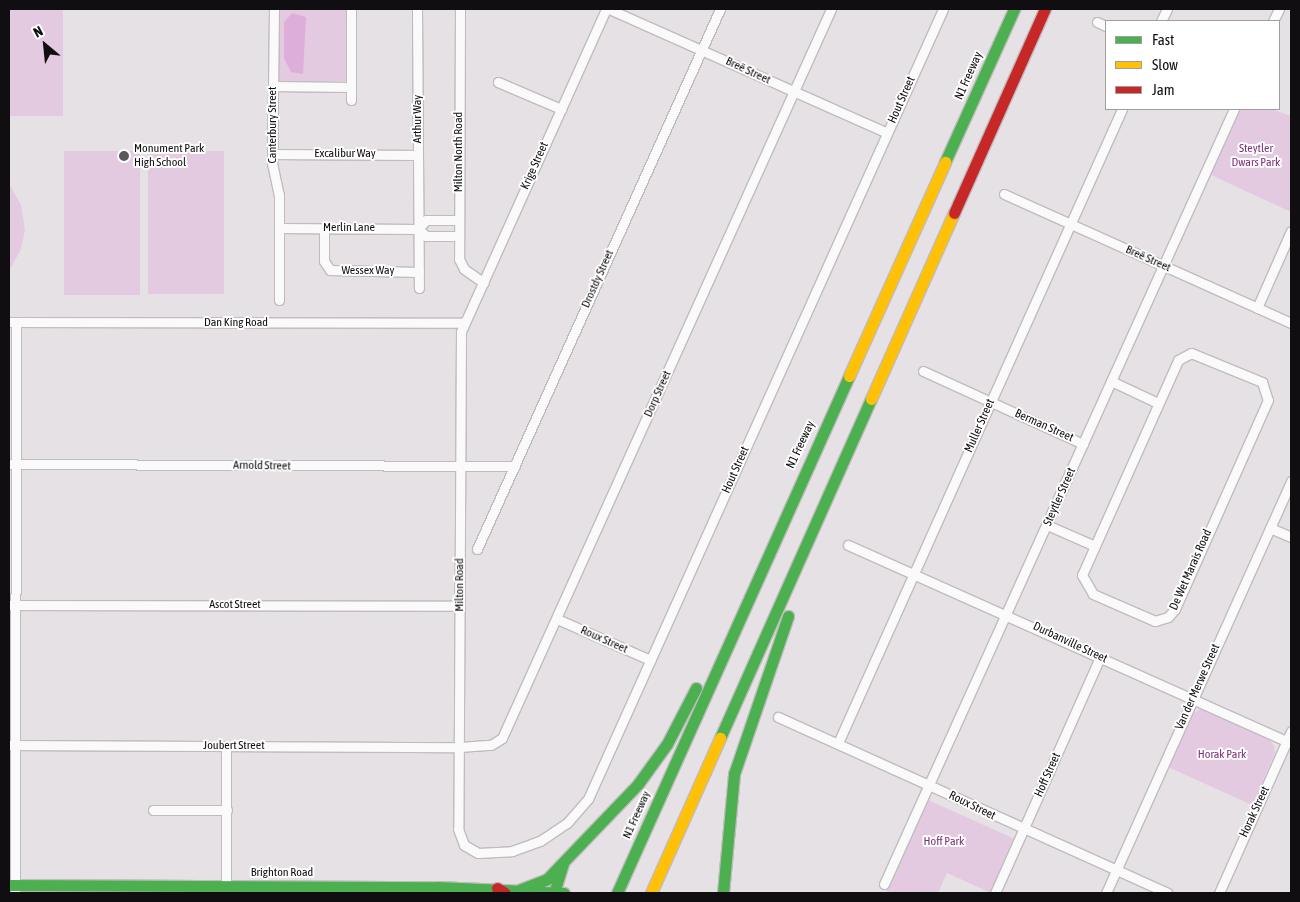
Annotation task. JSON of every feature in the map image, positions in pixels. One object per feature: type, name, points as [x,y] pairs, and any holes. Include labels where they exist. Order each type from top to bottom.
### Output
[{"type":"main road","name":"N1 Freeway","points":[[617,893],[781,521],[1014,9]]},
{"type":"main road","points":[[651,893],[1045,9]]},
{"type":"main road","points":[[725,891],[728,816],[738,753],[822,513]]},
{"type":"main road","points":[[519,890],[542,882],[564,861],[638,784],[667,744],[768,539],[781,521]]},
{"type":"main road","points":[[558,893],[564,861]]},
{"type":"main road","name":"Brighton Road","points":[[13,888],[519,890],[558,893]]},
{"type":"street","name":"Canterbury Street","points":[[274,9],[272,154],[279,228],[279,300]]},
{"type":"street","points":[[351,9],[351,100]]},
{"type":"street","name":"Arthur Way","points":[[417,9],[418,228]]},
{"type":"street","name":"Milton North Road","points":[[460,9],[459,236],[462,267],[484,283]]},
{"type":"street","name":"Breë Street","points":[[608,9],[887,133]]},
{"type":"street","name":"Krige Street","points":[[463,323],[484,283],[561,109],[608,9]]},
{"type":"street","name":"Drostdy Street","points":[[477,549],[720,9]]},
{"type":"street","name":"Dorp Street","points":[[459,747],[491,745],[506,734],[831,9]]},
{"type":"street","name":"Hout Street","points":[[464,845],[478,853],[524,848],[559,829],[578,812],[650,660],[943,9]]},
{"type":"street","points":[[1097,22],[1105,26]]},
{"type":"street","points":[[498,82],[561,109]]},
{"type":"street","points":[[273,86],[351,87]]},
{"type":"street","name":"Muller Street","points":[[838,743],[1122,110]]},
{"type":"street","name":"Steytler Street","points":[[884,884],[1234,110]]},
{"type":"street","name":"Excalibur Way","points":[[272,154],[418,154]]},
{"type":"street","name":"Breë Street","points":[[1004,194],[1291,323]]},
{"type":"street","name":"Merlin Lane","points":[[279,228],[418,228],[426,220],[459,220]]},
{"type":"street","name":"Wessex Way","points":[[324,228],[324,261],[330,270],[418,272]]},
{"type":"street","points":[[418,228],[419,288]]},
{"type":"street","name":"Merlin Lane","points":[[418,228],[426,236],[459,236]]},
{"type":"street","points":[[1257,308],[1291,231]]},
{"type":"street","points":[[12,322],[13,888]]},
{"type":"street","name":"Dan King Road","points":[[12,322],[463,323]]},
{"type":"street","name":"Milton Road","points":[[463,323],[460,465],[458,830],[464,845]]},
{"type":"street","name":"De Wet Marais Road","points":[[1191,353],[1262,382],[1268,395],[1168,617],[1159,621],[1147,618],[1089,591],[1082,572],[1158,403],[1178,360],[1191,353]]},
{"type":"street","name":"Berman Street","points":[[923,371],[1083,444]]},
{"type":"street","points":[[1112,381],[1158,403]]},
{"type":"street","name":"Arnold Street","points":[[12,464],[515,466]]},
{"type":"street","name":"Van der Merwe Street","points":[[1106,893],[1291,481]]},
{"type":"street","points":[[1047,525],[1095,546]]},
{"type":"street","points":[[1270,528],[1291,537]]},
{"type":"street","name":"Durbanville Street","points":[[848,545],[1289,742]]},
{"type":"street","name":"Ascot Street","points":[[12,605],[460,606]]},
{"type":"street","name":"Roux Street","points":[[557,619],[650,660]]},
{"type":"street","name":"Hoff Street","points":[[996,893],[1100,657]]},
{"type":"street","name":"Roux Street","points":[[778,717],[929,785],[1024,831],[1167,893]]},
{"type":"street","name":"Horak Street","points":[[1219,893],[1289,742],[1291,731]]},
{"type":"street","name":"Joubert Street","points":[[12,745],[459,747]]},
{"type":"street","points":[[226,747],[226,890]]},
{"type":"street","points":[[154,810],[227,810]]},
{"type":"green space","points":[[9,9],[63,9],[63,116],[9,116]]},
{"type":"green space","points":[[278,9],[347,9],[347,81],[278,81]]},
{"type":"green space","name":"Steytler Dwars Park","points":[[1238,110],[1274,110],[1291,116],[1291,212],[1209,174]]},
{"type":"green space","points":[[64,151],[140,151],[140,295],[64,295]]},
{"type":"green space","points":[[148,151],[224,151],[224,294],[148,294]]},
{"type":"green space","points":[[9,184],[21,205],[25,230],[21,249],[9,271]]},
{"type":"green space","name":"Horak Park","points":[[1200,709],[1269,739],[1274,746],[1275,753],[1252,805],[1168,767],[1191,715]]},
{"type":"green space","name":"Hoff Park","points":[[928,800],[1015,839],[991,893],[947,873],[938,893],[886,893]]},
{"type":"shaded area","points":[[292,13],[306,17],[303,74],[291,72],[284,58],[284,22]]},
{"type":"traffic: fast","points":[[945,162],[1014,9]]},
{"type":"traffic: fast","points":[[617,893],[849,376]]},
{"type":"traffic: fast","points":[[720,738],[871,399]]},
{"type":"traffic: fast","points":[[723,893],[734,774],[788,616]]},
{"type":"traffic: fast","points":[[519,890],[547,879],[638,784],[667,744],[696,688]]},
{"type":"traffic: fast","points":[[554,893],[563,863]]},
{"type":"traffic: fast","points":[[9,885],[438,887],[564,893]]},
{"type":"traffic: slow","points":[[849,376],[945,162]]},
{"type":"traffic: slow","points":[[871,399],[954,213]]},
{"type":"traffic: slow","points":[[651,893],[720,738]]},
{"type":"traffic: jam","points":[[954,213],[1045,9]]},
{"type":"traffic: jam","points":[[497,888],[505,893]]},
{"type":"place","name":"Monument Park High School","points":[[124,156]]}]
